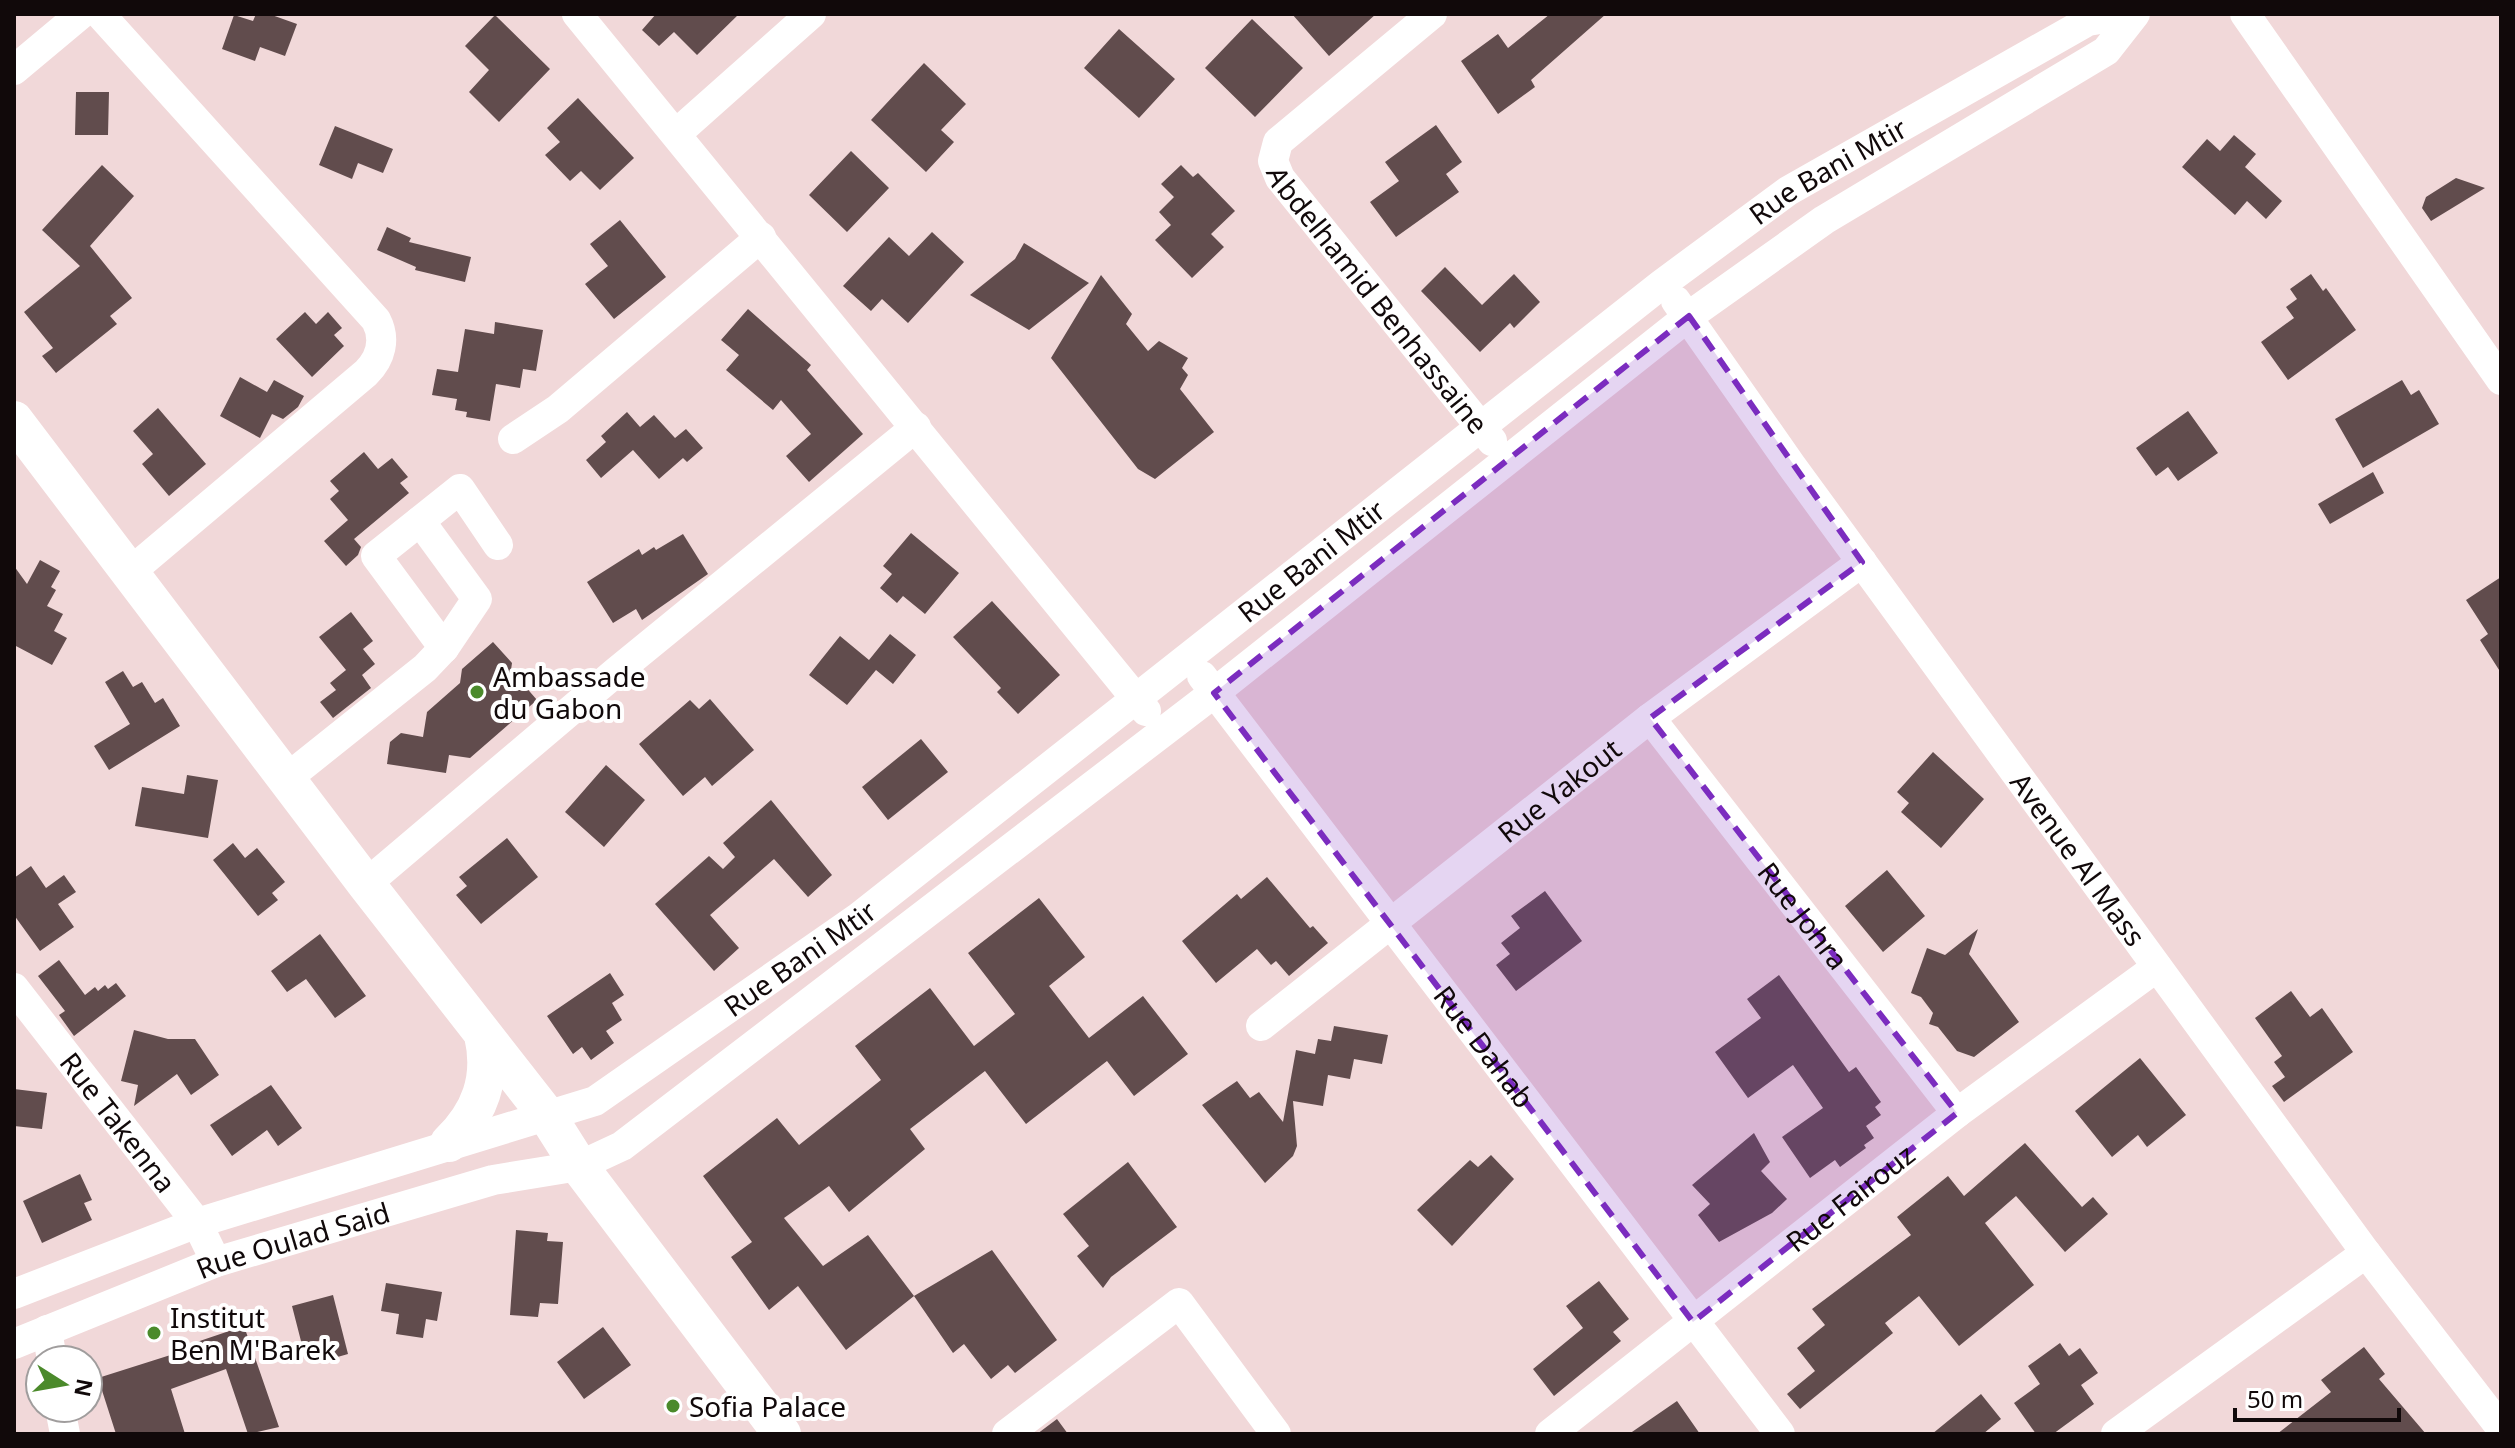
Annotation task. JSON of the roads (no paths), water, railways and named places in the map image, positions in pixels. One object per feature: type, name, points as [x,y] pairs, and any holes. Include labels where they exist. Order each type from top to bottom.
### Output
[{"type":"main road","points":[[14,420],[366,884],[548,1117],[579,1166],[782,1434]]},
{"type":"main road","points":[[449,1143],[464,1129],[483,1094],[488,1054],[483,1035]]},
{"type":"street","points":[[14,70],[81,14]]},
{"type":"street","points":[[100,14],[376,320],[382,340],[374,366],[129,573]]},
{"type":"street","points":[[577,14],[1162,731]]},
{"type":"street","points":[[676,134],[811,14]]},
{"type":"street","name":"Abdelhamid Benhassaine","points":[[1432,14],[1278,142],[1273,161],[1280,178],[1482,426],[1505,459]]},
{"type":"street","name":"Rue Bani Mtir","points":[[548,1117],[595,1101],[859,917],[1662,284],[1788,191],[2085,18],[2129,14]]},
{"type":"street","points":[[2085,18],[2106,51],[2135,14]]},
{"type":"street","points":[[2245,14],[2499,372]]},
{"type":"street","name":"Rue Bani Mtir","points":[[579,1166],[622,1146],[1214,693],[1689,316],[1824,220],[2106,51]]},
{"type":"street","points":[[513,439],[558,409],[761,237]]},
{"type":"street","name":"Avenue Al Mass","points":[[1662,284],[1689,316],[1862,562],[2366,1253],[2501,1428]]},
{"type":"street","points":[[366,884],[616,672],[916,427]]},
{"type":"street","points":[[444,648],[376,556],[460,489],[498,545]]},
{"type":"street","points":[[286,779],[425,668],[444,648],[477,599],[420,521]]},
{"type":"street","name":"Rue Yakout","points":[[1261,1026],[1650,718],[1862,562]]},
{"type":"street","name":"Rue Dahab","points":[[1189,658],[1780,1434]]},
{"type":"street","name":"Rue Johra","points":[[1650,718],[1957,1113]]},
{"type":"street","name":"Rue Fairouz","points":[[1550,1434],[1957,1113],[2157,967]]},
{"type":"street","name":"Rue Takenna","points":[[14,988],[197,1223],[216,1262]]},
{"type":"street","name":"Rue Oulad Said","points":[[14,1294],[197,1223],[449,1143],[548,1117]]},
{"type":"street","name":"Rue Oulad Said","points":[[14,1344],[216,1262],[493,1180],[579,1166]]},
{"type":"street","points":[[2116,1434],[2366,1253]]},
{"type":"street","points":[[1007,1434],[1179,1303],[1276,1434]]},
{"type":"street","points":[[47,1330],[49,1344]]},
{"type":"place","name":"Ambassade du Gabon","points":[[477,692]]},
{"type":"place","name":"Institut Ben M'Barek","points":[[154,1333]]},
{"type":"place","name":"Sofia Palace","points":[[673,1406]]}]
